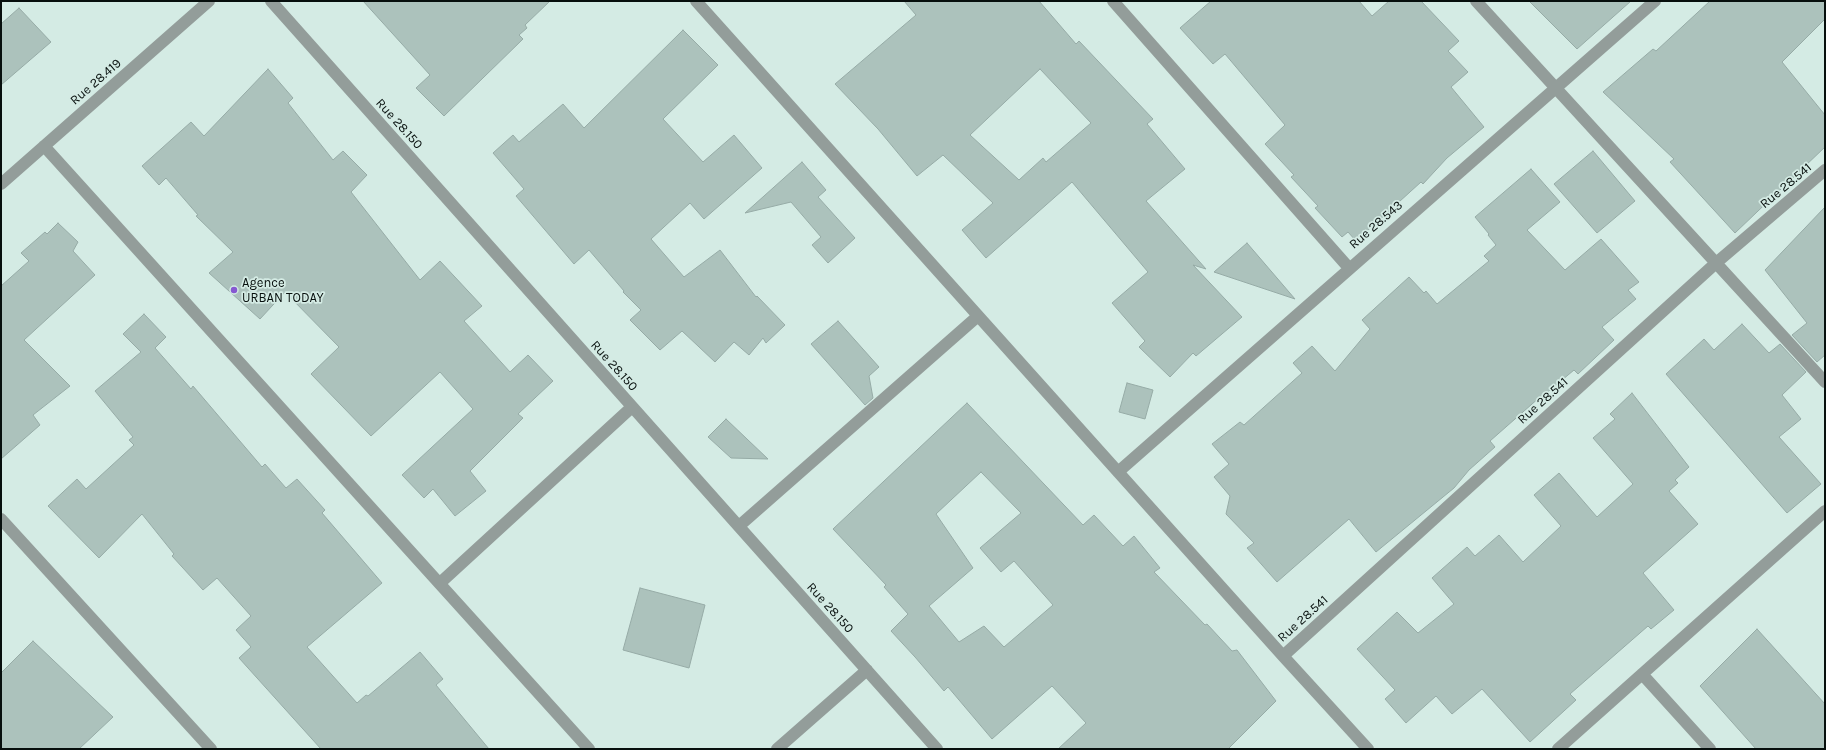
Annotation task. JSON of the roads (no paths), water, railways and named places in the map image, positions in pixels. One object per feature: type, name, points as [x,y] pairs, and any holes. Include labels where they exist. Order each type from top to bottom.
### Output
[{"type":"street","name":"Rue 28.419","points":[[1,184],[209,1]]},
{"type":"street","name":"Rue 28.150","points":[[271,1],[937,749]]},
{"type":"street","points":[[696,1],[1368,749]]},
{"type":"street","points":[[1113,1],[1349,268]]},
{"type":"street","points":[[1476,1],[1825,382]]},
{"type":"street","name":"Rue 28.543","points":[[1118,472],[1655,1]]},
{"type":"street","points":[[44,146],[589,749]]},
{"type":"street","name":"Rue 28.541","points":[[1283,656],[1716,263],[1825,170]]},
{"type":"street","points":[[739,526],[978,316]]},
{"type":"street","points":[[440,584],[632,407]]},
{"type":"street","points":[[1558,749],[1825,511]]},
{"type":"street","points":[[1,519],[211,749]]},
{"type":"street","points":[[777,749],[867,670]]},
{"type":"street","points":[[1642,674],[1710,749]]},
{"type":"place","name":"Agence URBAN TODAY","points":[[234,290]]}]
